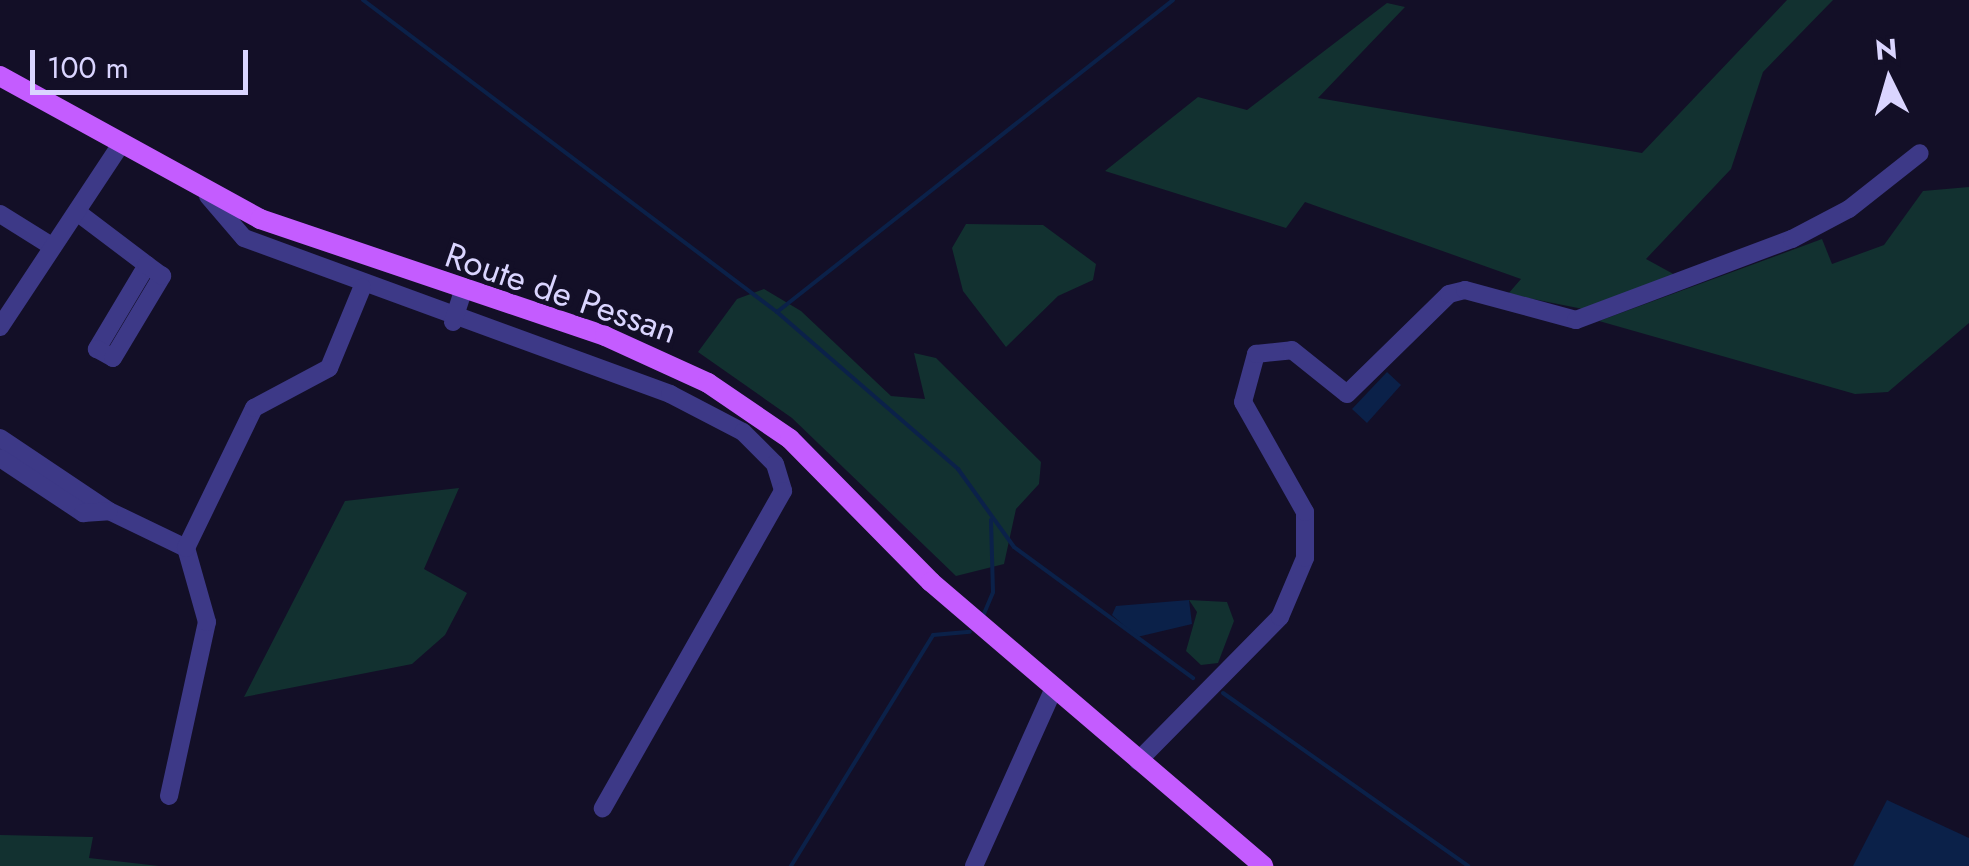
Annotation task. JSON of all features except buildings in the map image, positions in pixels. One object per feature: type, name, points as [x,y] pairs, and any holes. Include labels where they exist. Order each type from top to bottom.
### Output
[{"type":"main road","name":"Route de Pessan","points":[[0,76],[208,196],[463,292],[635,349],[751,411],[1053,690],[1263,866]]},
{"type":"street","points":[[0,327],[120,146]]},
{"type":"street","points":[[1138,761],[1280,617],[1306,558],[1305,512],[1243,402],[1256,354],[1292,350],[1347,394],[1449,294],[1466,290],[1576,320],[1792,239],[1849,210],[1920,153]]},
{"type":"street","points":[[208,196],[244,238],[453,322],[577,357],[704,409],[742,432],[783,478],[603,808]]},
{"type":"street","points":[[77,212],[162,276],[113,358],[98,348],[147,265]]},
{"type":"street","points":[[0,214],[53,247]]},
{"type":"street","points":[[169,796],[207,622],[186,548],[254,408],[329,368],[362,288]]},
{"type":"street","points":[[453,322],[463,292]]},
{"type":"street","points":[[0,438],[109,511],[186,548]]},
{"type":"street","points":[[0,458],[83,513],[109,511]]},
{"type":"street","points":[[974,866],[1053,690]]},
{"type":"green space","points":[[1787,0],[1833,0],[1763,72],[1731,169],[1646,259],[1677,276],[1583,309],[1508,294],[1521,279],[1305,202],[1286,228],[1105,171],[1198,97],[1247,110],[1387,3],[1405,7],[1318,98],[1642,153]]},
{"type":"green space","points":[[1969,187],[1969,323],[1888,392],[1855,394],[1599,321],[1822,239],[1832,264],[1884,245],[1923,191]]},
{"type":"green space","points":[[966,224],[1043,225],[1096,264],[1093,280],[1058,296],[1006,347],[963,291],[952,248]]},
{"type":"green space","points":[[764,289],[801,311],[891,396],[925,399],[914,353],[936,358],[1041,462],[1039,484],[1016,509],[1004,564],[956,576],[792,418],[698,352],[737,299]]},
{"type":"green space","points":[[459,488],[424,569],[467,593],[445,635],[412,664],[244,697],[345,501]]},
{"type":"green space","points":[[1189,600],[1227,602],[1234,621],[1218,663],[1201,665],[1186,651],[1197,612]]},
{"type":"green space","points":[[0,835],[93,837],[89,858],[159,866],[0,866]]},
{"type":"water","points":[[1387,372],[1401,385],[1367,423],[1352,409]]},
{"type":"water","points":[[1189,600],[1192,624],[1137,637],[1112,615],[1116,606]]},
{"type":"water","points":[[1887,800],[1969,838],[1969,866],[1853,866]]},
{"type":"waterway","points":[[363,0],[777,312],[958,469],[1014,547],[1193,678]]},
{"type":"waterway","points":[[777,312],[1173,0]]},
{"type":"waterway","points":[[983,616],[993,592],[991,520]]},
{"type":"waterway","points":[[791,866],[933,635],[970,632]]},
{"type":"waterway","points":[[1223,693],[1468,866]]}]
